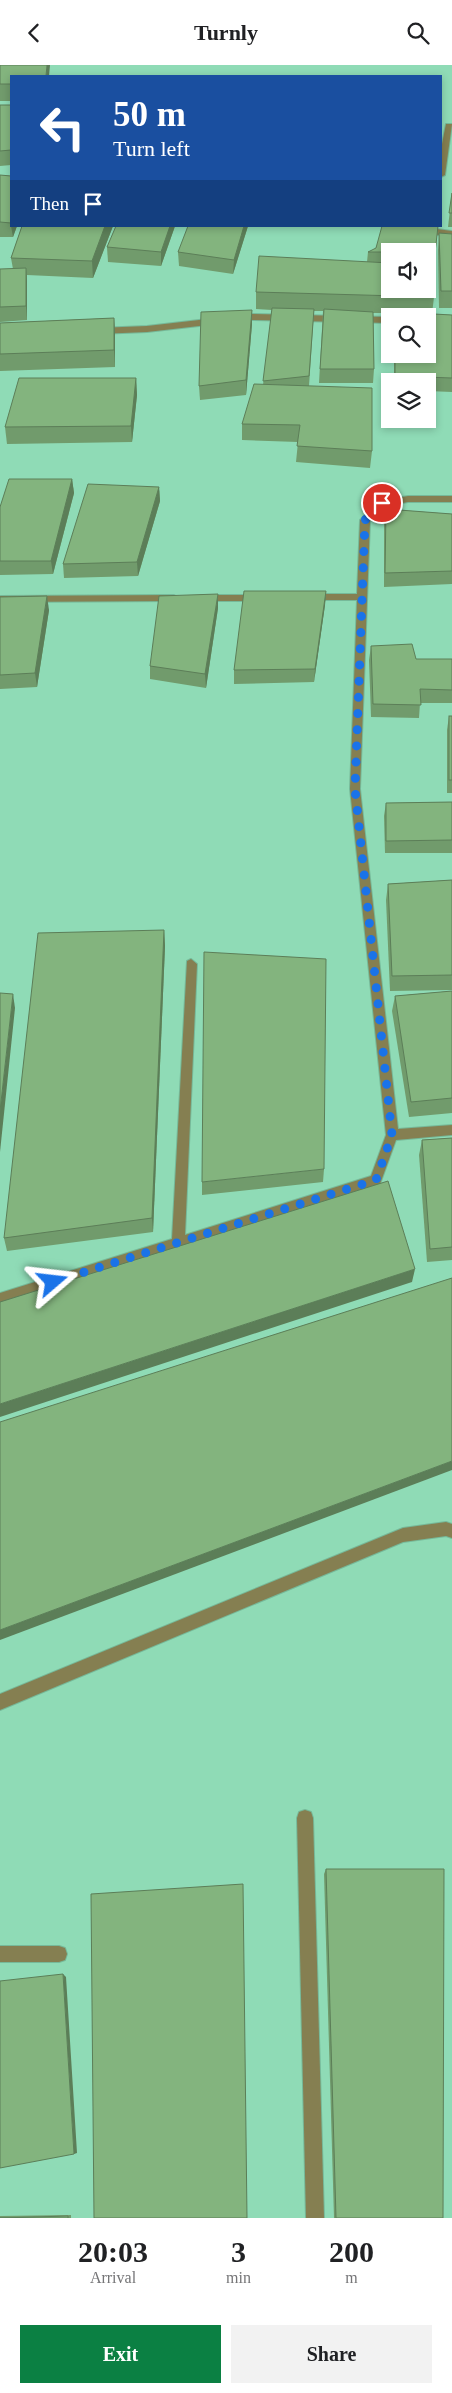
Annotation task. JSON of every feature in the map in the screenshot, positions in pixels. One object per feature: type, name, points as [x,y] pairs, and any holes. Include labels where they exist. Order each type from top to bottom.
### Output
[{"type":"street","points":[[442,169],[449,126]]},
{"type":"street","points":[[413,229],[433,229],[452,234]]},
{"type":"street","points":[[93,331],[147,329],[251,317],[381,320]]},
{"type":"street","points":[[0,1299],[376,1180],[392,1135],[355,789],[365,520],[382,503],[408,499],[452,499]]},
{"type":"street","points":[[303,597],[361,597]]},
{"type":"street","points":[[0,599],[274,598]]},
{"type":"street","points":[[178,1243],[191,964]]},
{"type":"street","points":[[392,1135],[452,1130]]},
{"type":"street","points":[[0,1702],[403,1535],[446,1529],[452,1531]]},
{"type":"street","points":[[306,1818],[315,2218]]},
{"type":"street","points":[[0,1954],[59,1954]]},
{"type":"building","points":[[0,65],[47,65],[46,75],[10,75],[10,84],[0,84]]},
{"type":"building","points":[[0,105],[10,105],[10,150],[0,151]]},
{"type":"building","points":[[0,175],[10,176],[10,223],[0,222]]},
{"type":"building","points":[[452,193],[452,213],[449,213]]},
{"type":"building","points":[[22,227],[105,227],[92,261],[11,258]]},
{"type":"building","points":[[116,227],[170,227],[161,252],[107,247]]},
{"type":"building","points":[[188,227],[244,227],[234,260],[178,252]]},
{"type":"building","points":[[382,227],[438,227],[436,244],[381,243],[381,252],[368,252],[376,248]]},
{"type":"building","points":[[439,233],[452,234],[452,291],[441,291]]},
{"type":"building","points":[[259,256],[381,263],[381,296],[256,292]]},
{"type":"building","points":[[26,268],[26,306],[0,307],[0,269]]},
{"type":"building","points":[[272,308],[314,309],[309,376],[263,381]]},
{"type":"building","points":[[324,309],[373,312],[374,369],[320,369]]},
{"type":"building","points":[[252,310],[246,380],[199,386],[201,312]]},
{"type":"building","points":[[436,314],[452,315],[452,378],[436,377],[436,373],[395,373],[395,363],[436,363]]},
{"type":"building","points":[[114,318],[114,350],[0,354],[0,323]]},
{"type":"building","points":[[19,378],[136,378],[131,426],[5,427]]},
{"type":"building","points":[[254,384],[372,388],[372,451],[297,446],[300,425],[242,424]]},
{"type":"building","points":[[9,479],[72,479],[51,561],[0,561],[0,507]]},
{"type":"building","points":[[88,484],[159,487],[137,562],[63,564]]},
{"type":"building","points":[[386,509],[452,514],[452,571],[385,573]]},
{"type":"building","points":[[244,591],[326,591],[315,669],[234,670]]},
{"type":"building","points":[[218,594],[205,674],[150,666],[159,596]]},
{"type":"building","points":[[47,596],[35,673],[0,675],[0,597]]},
{"type":"building","points":[[412,644],[416,659],[452,659],[452,690],[420,689],[421,705],[373,704],[371,646]]},
{"type":"building","points":[[449,716],[452,716],[452,780],[449,780]]},
{"type":"building","points":[[452,802],[452,840],[386,841],[386,803]]},
{"type":"building","points":[[452,880],[452,975],[392,976],[388,884]]},
{"type":"building","points":[[164,930],[152,1218],[4,1238],[38,933]]},
{"type":"building","points":[[204,952],[326,959],[324,1169],[202,1182]]},
{"type":"building","points":[[452,991],[452,1098],[411,1102],[395,996]]},
{"type":"building","points":[[0,993],[13,994],[0,1111]]},
{"type":"building","points":[[452,1138],[452,1247],[430,1249],[422,1140]]},
{"type":"building","points":[[388,1181],[415,1269],[0,1404],[0,1302]]},
{"type":"building","points":[[452,1278],[452,1461],[0,1630],[0,1422]]},
{"type":"building","points":[[326,1869],[444,1869],[443,2218],[336,2218]]},
{"type":"building","points":[[243,1884],[247,2218],[94,2218],[91,1894]]},
{"type":"building","points":[[63,1974],[74,2154],[0,2168],[0,1981]]},
{"type":"building","points":[[68,2216],[68,2218],[0,2218]]},
{"type":"route","points":[[53,1282],[376,1180],[392,1135],[355,789],[365,520],[382,503]]}]
